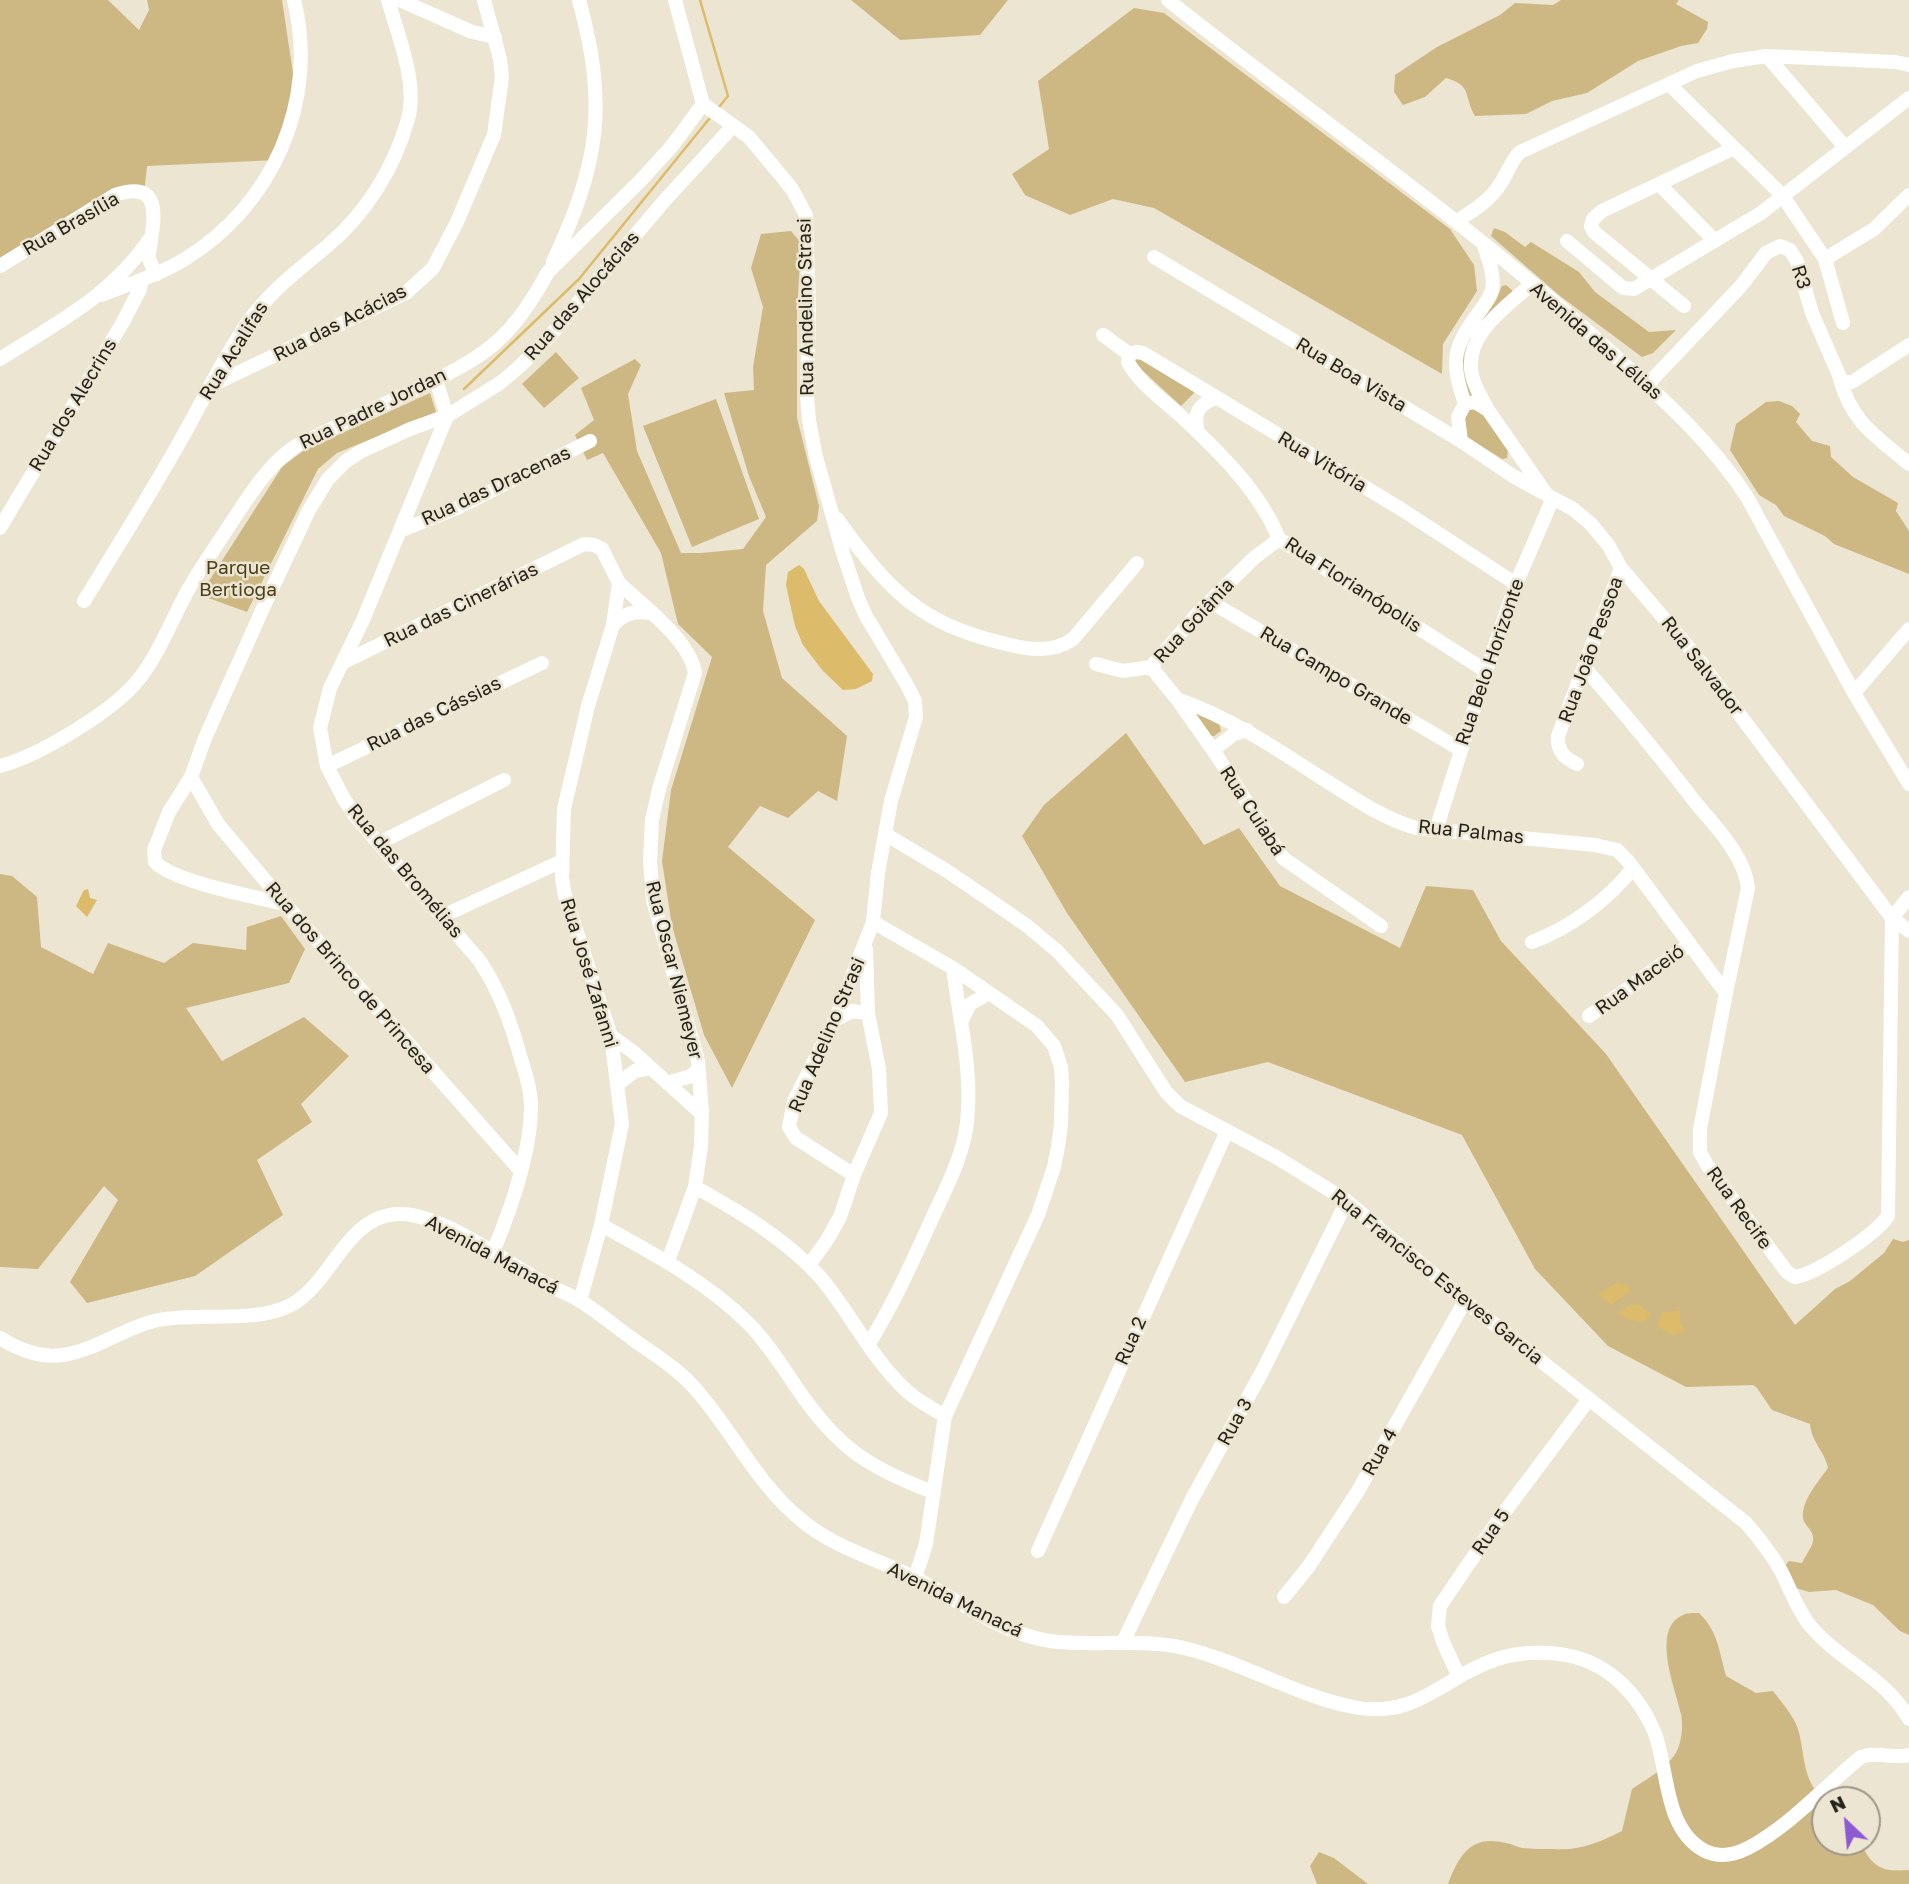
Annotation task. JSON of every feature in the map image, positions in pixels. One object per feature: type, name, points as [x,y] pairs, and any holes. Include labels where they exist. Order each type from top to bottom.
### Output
[{"type":"street","points":[[0,359],[101,295],[157,274],[205,247],[263,185],[277,160],[291,124],[300,75],[301,51],[294,0]]},
{"type":"street","name":"Rua Acalifas","points":[[84,601],[176,449],[210,386],[262,304],[281,283],[327,246],[355,218],[381,183],[392,162],[409,116],[411,94],[388,0]]},
{"type":"street","points":[[400,0],[472,32],[495,37]]},
{"type":"street","name":"Rua das Acácias","points":[[210,386],[397,298],[414,287],[433,268],[457,222],[494,135],[502,76],[495,37],[484,0]]},
{"type":"street","points":[[548,272],[570,223],[588,170],[596,126],[593,56],[579,0]]},
{"type":"street","points":[[675,0],[703,104]]},
{"type":"street","name":"Avenida das Lélias","points":[[1168,0],[1247,64],[1457,221],[1699,433],[1732,474],[1822,631],[1854,694],[1909,784]]},
{"type":"street","points":[[1457,221],[1477,209],[1498,189],[1510,162],[1520,152],[1697,71],[1733,61],[1767,56],[1909,65]]},
{"type":"street","points":[[1767,56],[1845,147]]},
{"type":"street","points":[[1670,85],[1782,195],[1825,259],[1843,323]]},
{"type":"street","points":[[1567,241],[1623,288],[1634,289],[1761,213],[1909,98]]},
{"type":"street","name":"Rua Andelino Strasi","points":[[703,104],[750,137],[792,189],[806,215],[809,259],[809,420],[816,457],[843,553],[866,616],[915,701],[916,718],[891,801],[886,834]]},
{"type":"street","name":"Rua Padre Jordan","points":[[0,765],[47,747],[131,689],[149,664],[188,589],[267,472],[281,456],[296,446],[436,380],[474,359],[503,335],[536,294],[548,272],[672,146],[703,104]]},
{"type":"street","name":"Rua das Alocácias","points":[[191,777],[205,738],[264,606],[309,510],[328,479],[346,461],[360,452],[410,429],[447,416],[500,383],[536,351],[665,200],[733,126]]},
{"type":"street","points":[[1684,306],[1594,232],[1591,226],[1602,211],[1734,148]]},
{"type":"street","points":[[1659,184],[1715,241]]},
{"type":"street","name":"Rua Brasília","points":[[0,265],[115,195],[127,191],[144,194],[151,201],[154,210],[154,233],[149,258],[157,274]]},
{"type":"street","points":[[1825,259],[1874,229],[1909,195]]},
{"type":"street","points":[[570,223],[587,233]]},
{"type":"street","points":[[101,295],[136,259],[154,233]]},
{"type":"street","points":[[1461,441],[1458,417],[1465,404],[1456,373],[1456,354],[1463,335],[1482,308],[1492,287],[1491,269],[1482,242]]},
{"type":"street","name":"R3","points":[[1647,385],[1741,286],[1766,253],[1780,246],[1790,250],[1797,261],[1812,313],[1840,379]]},
{"type":"street","name":"Rua Boa Vista","points":[[1154,257],[1550,496]]},
{"type":"street","name":"Rua dos Alecrins","points":[[0,528],[123,322],[140,289],[141,280]]},
{"type":"street","name":"Rua Salvador","points":[[1532,284],[1501,310],[1481,332],[1476,342],[1471,369],[1476,387],[1488,410],[1550,496],[1573,509],[1591,524],[1609,546],[1621,568],[1695,655],[1892,918],[1909,931]]},
{"type":"street","points":[[1103,335],[1128,356]]},
{"type":"street","points":[[1840,379],[1845,383],[1852,382],[1909,345]]},
{"type":"street","name":"Rua Vitória","points":[[1128,356],[1136,352],[1143,353],[1401,509],[1516,584]]},
{"type":"street","name":"Rua Florianópolis","points":[[1128,356],[1132,369],[1140,379],[1198,432],[1254,494],[1271,518],[1279,539],[1486,671]]},
{"type":"street","points":[[1840,379],[1845,398],[1863,425],[1909,464]]},
{"type":"street","points":[[436,380],[447,416]]},
{"type":"street","points":[[1198,432],[1195,417],[1197,411],[1204,403],[1215,398]]},
{"type":"street","points":[[1465,404],[1475,402],[1488,410]]},
{"type":"street","name":"Rua das Bromélias","points":[[447,416],[402,530],[330,688],[320,728],[327,766],[344,799],[479,960],[496,986],[514,1035],[526,1076],[531,1108],[520,1170],[493,1252]]},
{"type":"street","name":"Rua das Dracenas","points":[[402,530],[457,508],[590,441]]},
{"type":"street","points":[[1503,470],[1515,461],[1518,453]]},
{"type":"street","name":"Rua Belo Horizonte","points":[[1436,830],[1486,671],[1550,496]]},
{"type":"street","points":[[832,512],[883,579],[927,616],[964,632],[1015,646],[1037,649],[1061,647],[1066,644],[1138,564]]},
{"type":"street","name":"Rua Goiânia","points":[[1096,664],[1123,671],[1151,667],[1181,631],[1254,558],[1279,539]]},
{"type":"street","name":"Rua das Cinerárias","points":[[342,663],[579,546],[594,545],[602,549],[619,583]]},
{"type":"street","name":"Rua João Pessoa","points":[[1577,764],[1561,752],[1558,743],[1621,568]]},
{"type":"street","name":"Rua Oscar Niemeyer","points":[[619,583],[681,643],[692,660],[695,673],[659,789],[652,820],[650,861],[653,900],[694,1043],[702,1114],[695,1187],[668,1261]]},
{"type":"street","name":"Rua José Zafanni","points":[[580,1301],[601,1225],[622,1124],[611,1036],[565,896],[562,861],[565,809],[588,706],[613,625],[619,583]]},
{"type":"street","name":"Rua Campo Grande","points":[[1211,602],[1461,750]]},
{"type":"street","points":[[613,625],[631,612],[649,613]]},
{"type":"street","points":[[1854,694],[1909,629]]},
{"type":"street","name":"Rua das Cássias","points":[[327,766],[542,663]]},
{"type":"street","name":"Rua Cuiabá","points":[[1151,667],[1213,750],[1283,858],[1381,926]]},
{"type":"street","name":"Rua Recife","points":[[1585,668],[1668,767],[1729,846],[1745,874],[1748,888],[1700,1129],[1700,1152],[1791,1276],[1800,1276],[1838,1256],[1878,1229],[1890,1210],[1892,918]]},
{"type":"street","name":"Rua Palmas","points":[[1177,699],[1199,706],[1247,730],[1379,813],[1405,825],[1610,847],[1623,854],[1726,993]]},
{"type":"street","points":[[1213,750],[1234,734],[1247,730]]},
{"type":"street","points":[[191,777],[169,812],[159,835],[154,857],[158,865],[198,881],[285,904]]},
{"type":"street","name":"Rua dos Brinco de Princesa","points":[[191,777],[218,824],[285,904],[520,1170]]},
{"type":"street","points":[[379,843],[505,780]]},
{"type":"street","name":"Rua Adelino Strasi","points":[[854,1175],[796,1138],[789,1127],[794,1101],[835,1020],[873,922],[878,873],[886,834]]},
{"type":"street","name":"Rua Francisco Esteves Garcia","points":[[886,834],[947,871],[1041,937],[1117,1015],[1173,1100],[1186,1110],[1276,1157],[1347,1201],[1465,1301],[1746,1523],[1772,1554],[1807,1621],[1834,1649],[1880,1682],[1898,1701],[1909,1719]]},
{"type":"street","points":[[443,916],[562,861]]},
{"type":"street","points":[[1532,942],[1566,926],[1618,887],[1633,868]]},
{"type":"street","points":[[1892,918],[1909,897]]},
{"type":"street","points":[[873,922],[953,968],[1037,1026],[1054,1046],[1061,1067],[1061,1124],[1054,1167],[1038,1215],[945,1416],[926,1544],[915,1578]]},
{"type":"street","name":"Rua Maceió","points":[[1590,1016],[1690,944]]},
{"type":"street","points":[[809,1265],[827,1241],[839,1217],[881,1113],[880,1069],[869,1013],[865,945]]},
{"type":"street","points":[[868,1345],[909,1274],[961,1148],[967,1122],[967,1070],[953,968]]},
{"type":"street","points":[[960,1024],[970,1004],[989,993]]},
{"type":"street","points":[[835,1020],[852,1011],[869,1013]]},
{"type":"street","points":[[611,1036],[702,1114]]},
{"type":"street","points":[[618,1084],[635,1072],[651,1068]]},
{"type":"street","points":[[667,1083],[691,1076],[698,1069]]},
{"type":"street","name":"Rua 2","points":[[1038,1551],[1227,1131]]},
{"type":"street","points":[[695,1187],[741,1212],[809,1265],[868,1345],[909,1393],[945,1416]]},
{"type":"street","name":"Rua 3","points":[[1123,1642],[1192,1499],[1263,1370],[1347,1201]]},
{"type":"street","name":"Avenida Manacá","points":[[0,1338],[44,1356],[64,1355],[133,1328],[162,1320],[246,1315],[277,1310],[298,1300],[358,1232],[378,1218],[390,1215],[419,1216],[493,1252],[580,1301],[686,1378],[765,1484],[803,1522],[825,1538],[915,1578],[1020,1635],[1048,1641],[1123,1642],[1186,1649],[1299,1692],[1329,1702],[1369,1710],[1405,1706],[1429,1696],[1492,1660],[1529,1654],[1570,1656],[1602,1669],[1628,1689],[1640,1704],[1655,1734],[1677,1820],[1692,1842],[1712,1854],[1723,1856],[1735,1854],[1772,1833],[1861,1757],[1870,1754],[1898,1757],[1909,1755]]},
{"type":"street","points":[[601,1225],[668,1261],[750,1325],[816,1414],[839,1440],[877,1469],[933,1492]]},
{"type":"street","name":"Rua 4","points":[[1284,1597],[1309,1566],[1358,1491],[1465,1301]]},
{"type":"street","name":"Rua 5","points":[[1459,1677],[1438,1626],[1440,1606],[1589,1399]]},
{"type":"green space","points":[[0,0],[108,0],[139,30],[149,10],[147,0],[282,0],[297,100],[277,160],[147,166],[144,194],[115,195],[0,266]]},
{"type":"green space","points":[[851,0],[1008,0],[980,35],[900,40]]},
{"type":"green space","points":[[1561,0],[1679,0],[1676,4],[1708,22],[1707,29],[1698,43],[1638,61],[1587,93],[1552,101],[1526,114],[1475,116],[1464,88],[1446,78],[1425,97],[1403,105],[1394,92],[1395,75],[1437,47],[1500,15],[1515,3],[1553,5]]},
{"type":"green space","points":[[1134,8],[1164,13],[1450,229],[1474,265],[1477,291],[1443,344],[1442,374],[1154,208],[1113,199],[1070,215],[1025,195],[1012,174],[1049,149],[1038,81]]},
{"type":"green space","points":[[1494,228],[1505,232],[1525,247],[1531,242],[1579,272],[1595,292],[1649,332],[1676,330],[1653,353],[1642,357],[1560,296],[1491,236]]},
{"type":"green space","points":[[791,231],[801,243],[797,313],[797,418],[819,506],[817,521],[766,565],[763,611],[782,678],[847,736],[837,801],[818,791],[788,818],[760,806],[728,847],[815,920],[732,1088],[704,1035],[672,926],[662,861],[671,790],[712,657],[678,624],[661,553],[603,453],[587,460],[575,435],[594,420],[581,388],[635,359],[641,365],[628,394],[637,451],[681,553],[743,549],[766,517],[749,476],[724,393],[754,390],[753,367],[763,307],[751,268],[761,234]]},
{"type":"green space","points":[[1506,285],[1513,294],[1479,327],[1467,349],[1465,362],[1472,396],[1469,398],[1463,367],[1466,346],[1495,302],[1502,286]]},
{"type":"green space","points":[[556,352],[579,378],[544,408],[522,384]]},
{"type":"green space","points":[[1137,355],[1195,390],[1194,393],[1181,406],[1142,370],[1135,361]]},
{"type":"green space","name":"Parque Bertioga","points":[[430,393],[436,412],[337,453],[318,469],[247,612],[200,595],[282,467],[303,451]]},
{"type":"green space","points":[[716,399],[759,519],[692,547],[643,426]]},
{"type":"green space","points":[[1779,401],[1792,406],[1800,414],[1796,422],[1812,441],[1830,446],[1831,457],[1853,477],[1898,503],[1896,511],[1909,531],[1909,574],[1834,544],[1825,536],[1784,516],[1776,505],[1759,495],[1730,450],[1736,424],[1766,402]]},
{"type":"green space","points":[[1477,406],[1508,449],[1507,458],[1502,459],[1467,437],[1462,417],[1466,408]]},
{"type":"green space","points":[[1191,707],[1219,723],[1221,731],[1214,736],[1208,736]]},
{"type":"green space","points":[[1126,733],[1204,845],[1239,828],[1280,886],[1400,948],[1426,886],[1473,890],[1501,941],[1606,1054],[1795,1325],[1835,1289],[1850,1281],[1884,1253],[1893,1239],[1903,1242],[1909,1240],[1909,1635],[1900,1631],[1873,1605],[1836,1590],[1809,1592],[1790,1586],[1784,1567],[1789,1561],[1802,1563],[1811,1546],[1812,1534],[1804,1520],[1804,1506],[1809,1494],[1828,1468],[1810,1424],[1772,1410],[1753,1385],[1686,1387],[1608,1346],[1535,1269],[1462,1135],[1268,1062],[1185,1082],[1067,913],[1022,836],[1044,805]]},
{"type":"green space","points":[[0,874],[12,876],[37,897],[41,947],[93,974],[108,943],[164,963],[193,943],[246,950],[247,927],[281,916],[305,949],[289,983],[186,1008],[222,1061],[304,1017],[349,1056],[301,1104],[312,1122],[257,1160],[283,1215],[195,1276],[87,1303],[70,1282],[118,1200],[104,1186],[38,1269],[0,1267]]},
{"type":"green space","points":[[1689,1613],[1699,1613],[1710,1627],[1726,1676],[1756,1693],[1773,1691],[1793,1719],[1813,1786],[1811,1786],[1811,1856],[1868,1856],[1879,1867],[1909,1870],[1909,1884],[1448,1884],[1462,1856],[1475,1844],[1494,1841],[1522,1848],[1573,1849],[1590,1845],[1622,1831],[1632,1789],[1671,1760],[1679,1746],[1682,1718],[1671,1676],[1667,1646],[1668,1633],[1673,1622]]},
{"type":"green space","points":[[1319,1852],[1334,1858],[1368,1884],[1317,1884],[1310,1866]]},
{"type":"shaded area","points":[[799,565],[804,569],[819,601],[873,674],[872,681],[856,689],[843,690],[823,671],[803,645],[795,626],[786,585],[788,572]]},
{"type":"shaded area","points":[[88,889],[90,898],[97,900],[87,917],[76,906],[84,890]]},
{"type":"shaded area","points":[[1617,1283],[1626,1285],[1631,1290],[1611,1305],[1598,1294]]},
{"type":"shaded area","points":[[1638,1304],[1651,1314],[1643,1323],[1630,1321],[1618,1313],[1630,1305]]},
{"type":"shaded area","points":[[1680,1310],[1680,1324],[1685,1329],[1683,1332],[1672,1335],[1657,1326],[1662,1313]]},
{"type":"waterway","points":[[700,0],[728,96],[719,107]]},
{"type":"waterway","points":[[464,389],[579,279],[709,119]]}]
